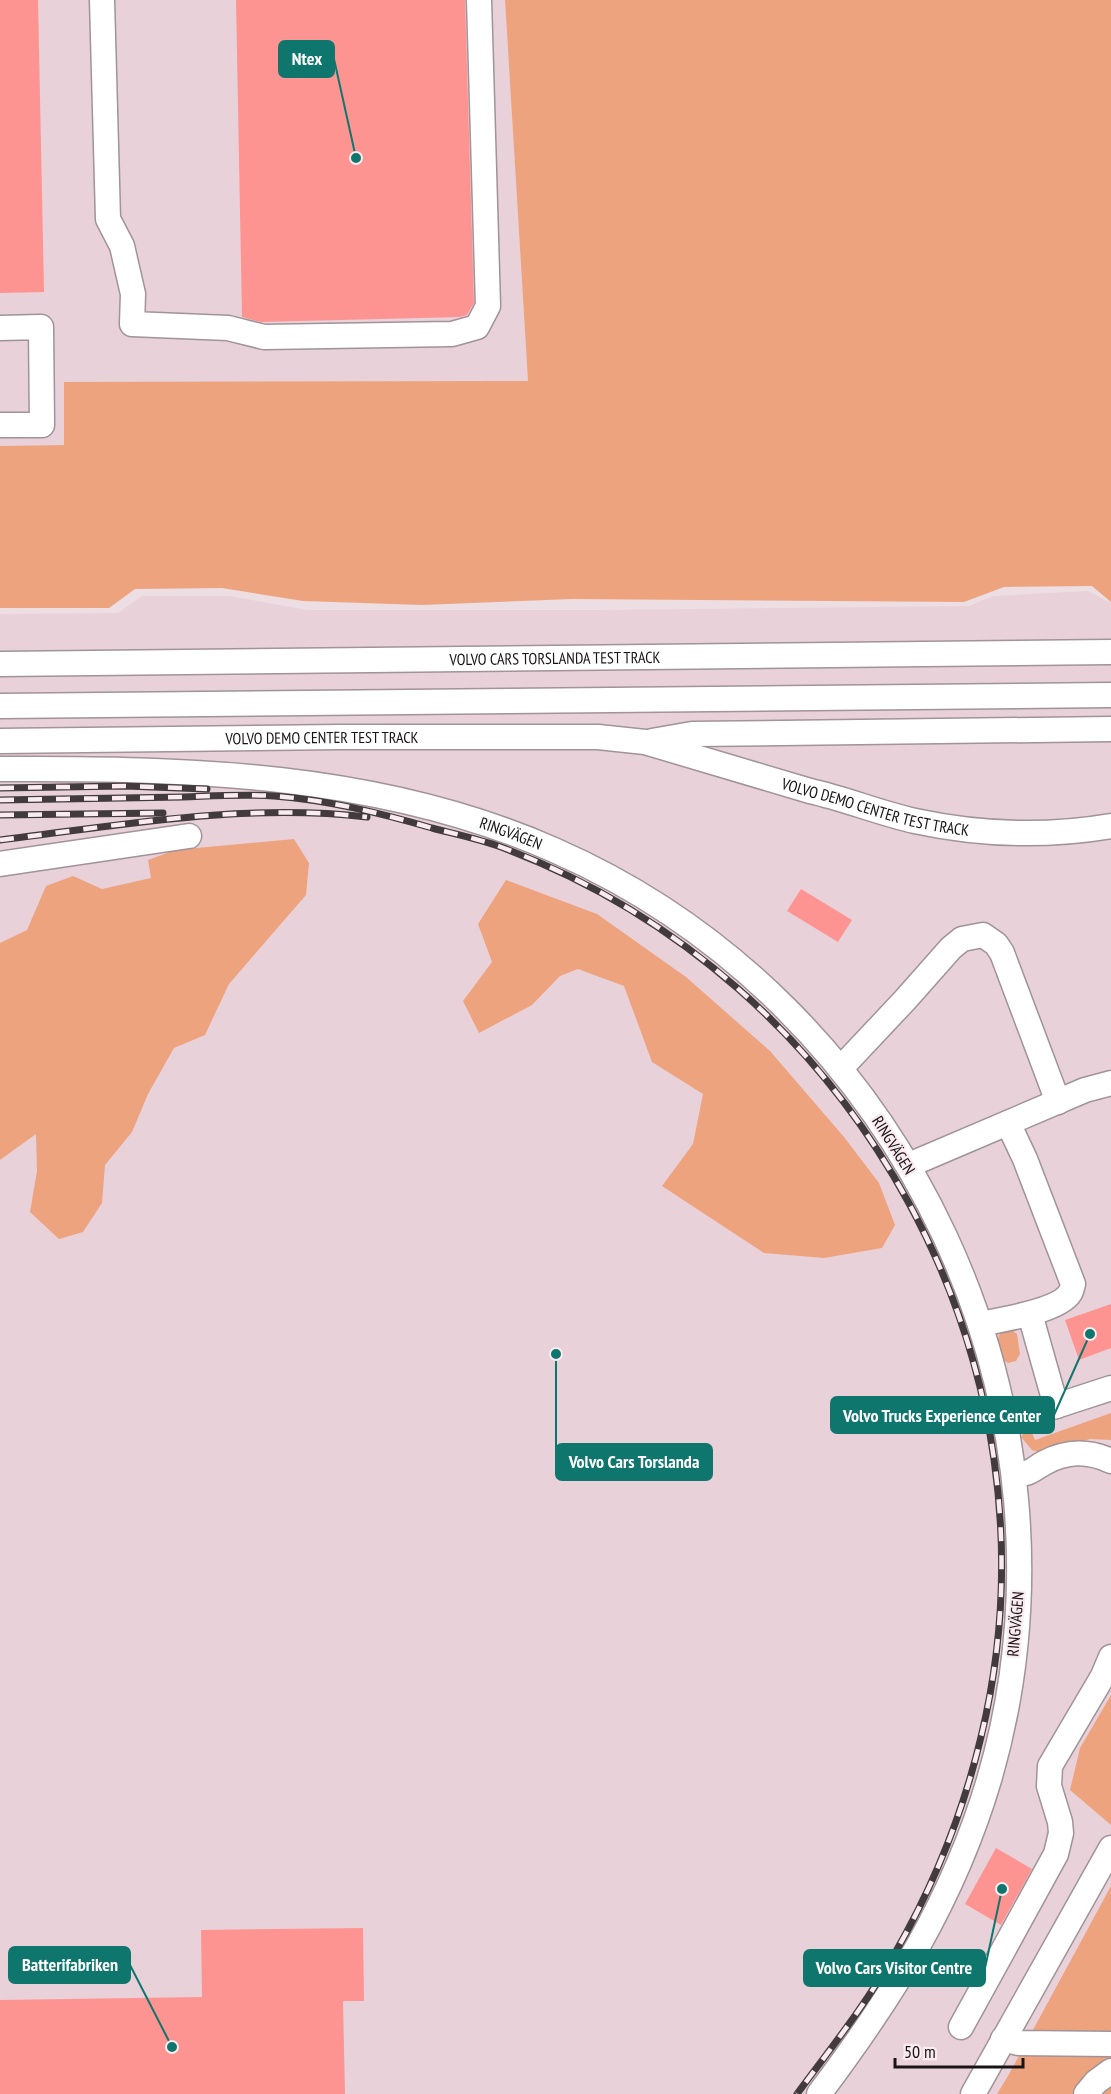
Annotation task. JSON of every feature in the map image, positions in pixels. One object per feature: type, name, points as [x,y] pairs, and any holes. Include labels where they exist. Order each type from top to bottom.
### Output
[{"type":"street","points":[[102,0],[108,219],[122,246],[133,294],[132,324],[228,328],[264,337],[452,334],[477,327],[488,306],[479,0]]},
{"type":"street","points":[[0,328],[41,327],[42,425],[0,425]]},
{"type":"street","name":"VOLVO CARS TORSLANDA TEST TRACK","points":[[0,664],[1111,652]]},
{"type":"street","points":[[0,706],[1111,695]]},
{"type":"street","name":"VOLVO DEMO CENTER TEST TRACK","points":[[645,742],[693,734],[1111,729]]},
{"type":"street","name":"VOLVO DEMO CENTER TEST TRACK","points":[[0,741],[598,737],[645,742],[870,809],[948,827],[985,832],[1046,834],[1072,833],[1111,826]]},
{"type":"street","name":"RINGVÄGEN","points":[[0,769],[167,770],[296,781],[402,800],[507,830],[556,850],[606,874],[689,926],[775,996],[841,1068],[880,1119],[909,1165],[953,1252],[993,1365],[1014,1474],[1019,1555],[1015,1640],[1004,1718],[984,1794],[952,1881],[920,1945],[863,2036],[819,2094]]},
{"type":"street","points":[[0,864],[189,836]]},
{"type":"street","points":[[841,1068],[951,948],[962,939],[983,935],[991,939],[1002,952],[1058,1102]]},
{"type":"street","points":[[909,1165],[1085,1090],[1111,1083]]},
{"type":"street","points":[[980,1324],[1029,1314],[1062,1301],[1070,1294],[1073,1284],[1025,1159],[1008,1123]]},
{"type":"street","points":[[1029,1314],[1056,1406]]},
{"type":"street","points":[[1005,1419],[1056,1406],[1111,1388]]},
{"type":"street","points":[[1014,1474],[1028,1474],[1043,1463],[1064,1454],[1083,1452],[1111,1461]]},
{"type":"street","points":[[961,2027],[1056,1854],[1061,1833],[1049,1786],[1050,1766],[1087,1704],[1111,1657]]},
{"type":"street","points":[[973,2094],[1111,1848]]},
{"type":"street","points":[[1003,2040],[1018,2043],[1111,2044]]},
{"type":"street","points":[[1086,2094],[1096,2082],[1111,2071]]},
{"type":"shaded area","points":[[0,0],[505,0],[528,382],[64,382],[64,445],[0,446]]},
{"type":"shaded area","points":[[505,0],[1111,0],[1111,602],[1092,586],[1004,587],[964,602],[572,599],[422,605],[303,601],[222,588],[135,589],[109,608],[0,608],[0,446],[64,445],[64,382],[528,381]]},
{"type":"shaded area","points":[[1088,591],[1111,603],[1111,2094],[0,2094],[0,614],[118,613],[142,596],[229,596],[307,610],[601,610],[969,606],[993,596]]},
{"type":"shaded area","points":[[294,839],[309,863],[306,895],[229,984],[205,1035],[174,1048],[148,1094],[132,1132],[105,1165],[102,1203],[83,1232],[59,1239],[30,1212],[37,1171],[36,1134],[0,1160],[0,943],[27,930],[46,886],[73,876],[102,889],[151,878],[148,860],[175,850]]},
{"type":"shaded area","points":[[506,880],[597,914],[686,977],[770,1051],[844,1137],[879,1183],[895,1225],[882,1248],[824,1258],[764,1253],[662,1186],[693,1144],[703,1094],[652,1062],[624,986],[578,969],[560,976],[532,1005],[479,1033],[463,1001],[492,962],[478,924]]},
{"type":"shaded area","points":[[1009,1328],[1017,1334],[1020,1354],[1016,1361],[1008,1363],[998,1350],[998,1341],[1000,1333]]},
{"type":"shaded area","points":[[1111,1413],[1111,1440],[1090,1439],[1042,1453],[1032,1450],[1021,1437],[1029,1426],[1035,1440]]},
{"type":"shaded area","points":[[1111,1695],[1111,1825],[1070,1790],[1080,1748]]},
{"type":"shaded area","points":[[1111,1886],[1111,2094],[997,2094],[1008,2076]]},
{"type":"building","points":[[0,0],[38,0],[44,292],[0,293]]},
{"type":"building","points":[[236,0],[465,0],[474,303],[467,315],[261,322],[242,317]]},
{"type":"building","points":[[801,889],[852,920],[838,942],[787,911]]},
{"type":"building","points":[[1111,1304],[1111,1348],[1079,1360],[1065,1320]]},
{"type":"building","points":[[996,1848],[1032,1869],[1001,1925],[965,1904]]},
{"type":"building","points":[[363,1928],[364,2001],[343,2001],[345,2094],[0,2094],[0,2000],[202,1997],[201,1930]]},
{"type":"railway","points":[[0,788],[125,786],[207,789]]},
{"type":"railway","points":[[0,800],[274,796],[354,808],[501,847],[628,908],[739,989],[833,1089],[908,1202],[963,1327],[994,1460],[1001,1597],[981,1737],[956,1821],[935,1875],[873,1990],[797,2094]]},
{"type":"railway","points":[[0,815],[163,813]]},
{"type":"railway","points":[[0,840],[137,822],[229,814],[321,813],[367,817]]},
{"type":"place","name":"Ntex","points":[[356,158]]},
{"type":"place","name":"Volvo Trucks Experience Center","points":[[1090,1334]]},
{"type":"place","name":"Volvo Cars Torslanda","points":[[556,1354]]},
{"type":"place","name":"Volvo Cars Visitor Centre","points":[[1002,1889]]},
{"type":"place","name":"Batterifabriken","points":[[172,2047]]}]
